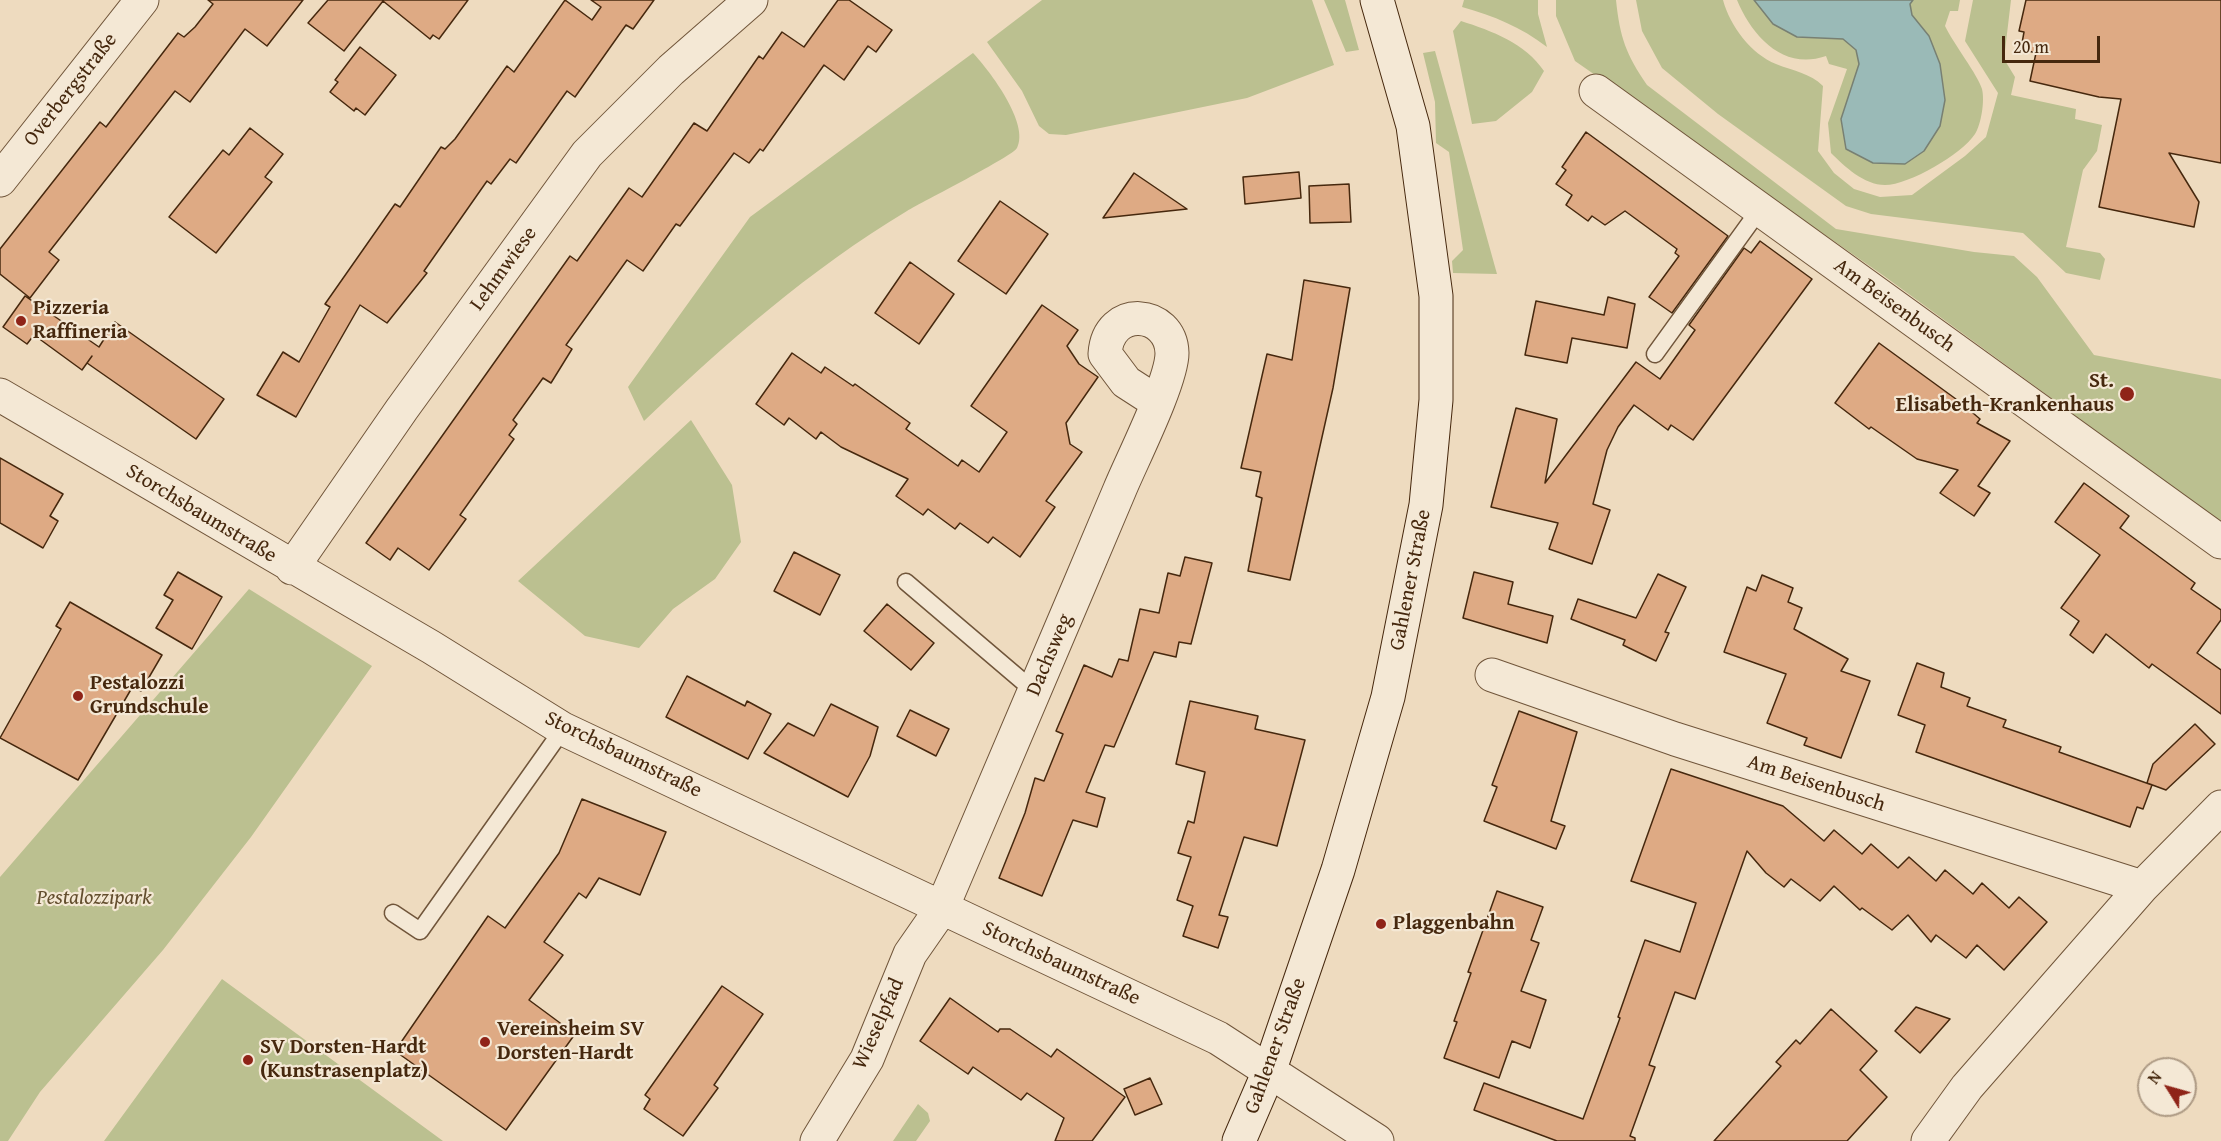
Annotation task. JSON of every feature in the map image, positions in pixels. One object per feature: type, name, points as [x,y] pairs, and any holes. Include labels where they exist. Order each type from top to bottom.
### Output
[{"type":"street","name":"Overbergstraße","points":[[0,180],[142,0]]},
{"type":"street","name":"Lehmwiese","points":[[292,568],[402,409],[587,154],[671,70],[751,0]]},
{"type":"street","name":"Gahlener Straße","points":[[1239,1141],[1270,1069],[1338,870],[1388,697],[1426,505],[1436,400],[1436,296],[1413,126],[1377,0]]},
{"type":"street","name":"Am Beisenbusch","points":[[1596,91],[2221,542]]},
{"type":"street","name":"Storchsbaumstraße","points":[[0,395],[292,568],[431,647],[563,729],[1218,1038],[1270,1069]]},
{"type":"street","name":"Dachsweg","points":[[942,908],[1157,402]]},
{"type":"street","name":"Am Beisenbusch","points":[[1492,675],[1675,739],[2142,887]]},
{"type":"street","points":[[1928,1141],[1967,1087],[2142,887],[2221,807]]},
{"type":"street","name":"Wieselpfad","points":[[817,1141],[867,1059],[910,954],[942,908]]},
{"type":"street","points":[[1270,1069],[1377,1141]]},
{"type":"lane","points":[[1655,354],[1760,208]]},
{"type":"lane","points":[[906,582],[1034,691]]},
{"type":"lane","points":[[393,913],[420,931],[563,729]]},
{"type":"green space","points":[[1042,0],[1312,0],[1334,65],[1247,98],[1066,135],[1049,134],[1039,126],[1022,91],[987,42]]},
{"type":"green space","points":[[1324,0],[1345,0],[1359,50],[1346,52]]},
{"type":"green space","points":[[1464,0],[1538,0],[1538,14],[1547,47],[1507,23],[1462,7]]},
{"type":"green space","points":[[1556,0],[1616,0],[1625,45],[1647,85],[1836,229],[1974,252],[2014,256],[2037,277],[2094,355],[2221,379],[2221,522],[1884,276],[1575,61],[1556,16]]},
{"type":"green space","points":[[1636,0],[1723,0],[1736,29],[1758,53],[1776,64],[1807,75],[1823,86],[1818,151],[1834,173],[1854,189],[1880,197],[1912,195],[1965,156],[1986,137],[1998,93],[1965,41],[1973,0],[2011,0],[2004,59],[2015,77],[2011,95],[2076,109],[2075,119],[2102,125],[2097,151],[2083,170],[2066,247],[2100,253],[2105,259],[2100,280],[2066,273],[2023,233],[1871,214],[1846,206],[1718,114],[1662,68],[1642,31]]},
{"type":"green space","points":[[1737,0],[1960,0],[1958,11],[1950,11],[1945,26],[1982,89],[1982,113],[1975,134],[1947,159],[1907,180],[1885,185],[1862,178],[1831,153],[1828,123],[1847,69],[1829,64],[1826,56],[1796,59],[1771,47],[1751,26]]},
{"type":"green space","points":[[1461,21],[1507,39],[1527,53],[1544,71],[1532,92],[1496,121],[1472,124],[1453,31]]},
{"type":"green space","points":[[1435,51],[1497,274],[1453,273],[1452,261],[1463,250],[1449,152],[1436,143],[1435,102],[1423,53]]},
{"type":"green space","points":[[973,53],[998,85],[1013,112],[1020,138],[1017,148],[1012,153],[907,211],[836,258],[737,336],[644,421],[628,387],[750,217]]},
{"type":"green space","points":[[691,420],[732,485],[741,542],[715,579],[673,609],[639,648],[585,636],[518,581]]},
{"type":"green space","name":"Pestalozzipark","points":[[249,589],[372,666],[251,837],[163,950],[40,1092],[8,1141],[0,1141],[0,877]]},
{"type":"green space","name":"SV Dorsten-Hardt (Kunstrasenplatz)","points":[[222,979],[443,1141],[104,1141]]},
{"type":"green space","points":[[918,1104],[928,1113],[930,1121],[916,1141],[893,1141]]},
{"type":"water","points":[[1754,0],[1913,0],[1910,4],[1912,15],[1929,36],[1940,64],[1945,100],[1940,126],[1924,151],[1905,164],[1873,163],[1846,149],[1841,119],[1859,64],[1856,50],[1843,39],[1797,37],[1773,24]]},
{"type":"building","points":[[208,0],[303,0],[267,46],[245,29],[190,102],[175,91],[49,252],[59,260],[30,298],[0,274],[0,249],[100,122],[106,127],[178,33],[184,37],[195,27],[213,4]]},
{"type":"building","points":[[328,0],[468,0],[439,39],[433,35],[430,39],[383,1],[344,51],[308,23]]},
{"type":"building","points":[[565,0],[592,20],[601,7],[591,0],[654,0],[633,29],[626,25],[575,97],[567,91],[516,163],[510,159],[491,184],[487,181],[424,271],[427,273],[387,323],[360,305],[296,417],[257,395],[283,352],[299,362],[330,307],[325,304],[395,204],[400,207],[441,147],[445,149],[455,139],[507,66],[514,72]]},
{"type":"building","points":[[838,0],[849,0],[892,30],[876,52],[868,46],[844,80],[824,65],[763,151],[760,149],[749,163],[734,153],[680,226],[676,224],[643,271],[627,260],[566,345],[572,349],[551,383],[543,378],[513,420],[517,424],[509,435],[514,439],[460,515],[466,519],[429,570],[398,548],[390,560],[366,543],[570,256],[577,261],[629,188],[642,197],[694,123],[707,131],[759,56],[763,59],[782,32],[804,47]]},
{"type":"building","points":[[2026,0],[2221,0],[2221,163],[2169,153],[2199,202],[2194,227],[2099,207],[2121,99],[2099,97],[2030,81],[2036,53],[2021,49],[2024,32],[2019,31]]},
{"type":"building","points":[[360,47],[396,75],[365,115],[356,108],[354,111],[330,92],[338,82],[335,80]]},
{"type":"building","points":[[250,128],[283,154],[265,177],[272,182],[216,253],[169,217],[223,150],[229,155]]},
{"type":"building","points":[[1586,132],[1728,236],[1672,313],[1649,297],[1679,256],[1675,253],[1677,249],[1625,211],[1605,225],[1592,216],[1588,221],[1566,205],[1572,195],[1556,184],[1566,170],[1562,167]]},
{"type":"building","points":[[1299,172],[1301,198],[1245,204],[1243,177]]},
{"type":"building","points":[[1134,173],[1187,209],[1103,218]]},
{"type":"building","points":[[1349,184],[1351,222],[1310,223],[1309,186]]},
{"type":"building","points":[[1000,201],[1048,234],[1006,294],[958,261]]},
{"type":"building","points":[[1760,241],[1812,279],[1693,440],[1671,425],[1668,430],[1634,405],[1618,427],[1607,450],[1593,504],[1610,510],[1592,564],[1549,549],[1558,523],[1491,507],[1516,408],[1557,419],[1545,483],[1636,362],[1660,379],[1695,330],[1689,325],[1744,248],[1751,253]]},
{"type":"building","points":[[910,262],[954,294],[919,344],[875,313]]},
{"type":"building","points":[[1304,280],[1350,288],[1333,388],[1290,580],[1248,571],[1262,498],[1256,496],[1261,472],[1241,468],[1267,354],[1292,360]]},
{"type":"building","points":[[25,296],[99,347],[115,322],[224,399],[196,439],[87,363],[82,370],[34,335],[27,344],[3,327]]},
{"type":"building","points":[[1608,297],[1635,304],[1627,348],[1572,338],[1567,363],[1525,355],[1536,301],[1604,315]]},
{"type":"building","points":[[1042,305],[1078,330],[1067,346],[1079,364],[1098,377],[1066,423],[1070,444],[1082,452],[1046,501],[1055,507],[1020,557],[993,537],[988,543],[960,523],[955,529],[928,509],[923,515],[896,496],[908,479],[841,447],[821,432],[816,439],[789,418],[784,425],[756,404],[792,353],[821,373],[825,367],[853,386],[855,384],[910,423],[906,429],[958,466],[962,460],[979,472],[1007,432],[971,406]]},
{"type":"building","points":[[1879,343],[1960,402],[1980,419],[1977,423],[2010,441],[1978,486],[1990,493],[1974,516],[1940,493],[1958,470],[1917,459],[1871,427],[1869,429],[1835,403]]},
{"type":"building","points":[[0,458],[63,494],[50,516],[58,521],[43,548],[0,523]]},
{"type":"building","points":[[2084,483],[2129,516],[2120,528],[2195,583],[2191,589],[2221,610],[2221,620],[2197,653],[2221,670],[2221,714],[2152,664],[2149,668],[2106,634],[2093,653],[2070,635],[2079,621],[2061,608],[2100,555],[2055,522]]},
{"type":"building","points":[[794,552],[840,575],[820,615],[774,591]]},
{"type":"building","points":[[1185,557],[1212,563],[1191,644],[1179,642],[1176,657],[1154,652],[1114,747],[1105,745],[1086,792],[1105,798],[1097,827],[1073,820],[1042,896],[999,878],[1025,813],[1035,778],[1044,781],[1063,734],[1056,731],[1084,665],[1112,677],[1119,659],[1128,661],[1140,609],[1159,613],[1168,573],[1180,576]]},
{"type":"building","points":[[178,572],[222,597],[192,649],[156,628],[173,600],[164,595]]},
{"type":"building","points":[[1474,572],[1513,582],[1508,604],[1553,616],[1547,643],[1463,618]]},
{"type":"building","points":[[1658,574],[1686,587],[1665,632],[1669,633],[1656,661],[1623,645],[1625,640],[1571,619],[1578,599],[1636,618]]},
{"type":"building","points":[[1762,575],[1793,588],[1788,602],[1802,608],[1794,629],[1848,659],[1841,671],[1870,681],[1841,758],[1804,745],[1807,738],[1767,723],[1786,674],[1724,652],[1747,587],[1756,591]]},
{"type":"building","points":[[70,602],[162,655],[141,691],[133,686],[78,780],[0,738],[61,629],[56,626]]},
{"type":"building","points":[[887,604],[934,643],[911,670],[864,631]]},
{"type":"building","points":[[1917,663],[1944,673],[1941,687],[1970,698],[1967,706],[2006,720],[2003,727],[2061,747],[2059,752],[2152,785],[2143,809],[2137,807],[2130,827],[1916,752],[1925,725],[1898,715]]},
{"type":"building","points":[[687,676],[745,706],[747,701],[771,714],[748,759],[666,717]]},
{"type":"building","points":[[1190,701],[1258,716],[1255,729],[1305,740],[1277,846],[1244,837],[1219,915],[1228,917],[1218,948],[1183,936],[1193,906],[1177,900],[1191,857],[1178,853],[1188,821],[1194,823],[1205,772],[1176,764]]},
{"type":"building","points":[[831,704],[878,727],[870,756],[848,797],[764,753],[788,723],[814,736]]},
{"type":"building","points":[[910,710],[949,729],[936,756],[897,736]]},
{"type":"building","points":[[1519,711],[1577,732],[1551,821],[1565,826],[1556,849],[1484,821],[1497,787],[1492,785]]},
{"type":"building","points":[[2195,724],[2215,744],[2166,790],[2147,783],[2153,764]]},
{"type":"building","points":[[1671,769],[1783,806],[1824,841],[1834,830],[1862,854],[1871,844],[1898,868],[1909,857],[1936,881],[1945,870],[1973,894],[1982,883],[2009,908],[2019,897],[2047,922],[2004,970],[1977,945],[1966,958],[1936,935],[1931,942],[1908,915],[1892,930],[1862,908],[1860,910],[1834,886],[1820,901],[1791,879],[1784,887],[1766,873],[1747,851],[1695,999],[1675,992],[1649,1065],[1655,1067],[1630,1136],[1635,1138],[1635,1141],[1557,1141],[1474,1110],[1484,1083],[1583,1119],[1620,1018],[1618,1017],[1645,940],[1680,952],[1696,903],[1631,881]]},
{"type":"building","points":[[582,799],[666,832],[640,895],[599,878],[586,898],[579,893],[544,942],[563,955],[529,1000],[575,1034],[506,1130],[395,1051],[488,916],[505,928],[559,853]]},
{"type":"building","points":[[1497,891],[1543,907],[1531,940],[1539,943],[1521,991],[1546,1000],[1530,1048],[1512,1041],[1499,1078],[1444,1058],[1471,973],[1468,972]]},
{"type":"building","points":[[722,986],[763,1014],[714,1085],[718,1088],[683,1136],[644,1109],[650,1099],[645,1095]]},
{"type":"building","points":[[950,998],[998,1032],[1000,1029],[1010,1029],[1051,1057],[1057,1049],[1125,1097],[1092,1141],[1055,1141],[1064,1118],[1027,1093],[1021,1100],[973,1067],[968,1074],[920,1041]]},
{"type":"building","points":[[1916,1007],[1950,1019],[1920,1053],[1895,1031]]},
{"type":"building","points":[[1831,1009],[1877,1051],[1860,1070],[1887,1097],[1847,1141],[1714,1141],[1781,1066],[1776,1062],[1796,1040],[1800,1044]]},
{"type":"building","points":[[1150,1078],[1162,1104],[1135,1115],[1124,1089]]},
{"type":"place","name":"Pizzeria Raffineria","points":[[21,321]]},
{"type":"place","name":"St. Elisabeth-Krankenhaus","points":[[2127,394]]},
{"type":"place","name":"Pestalozzi Grundschule","points":[[78,696]]},
{"type":"place","name":"Plaggenbahn","points":[[1381,924]]},
{"type":"place","name":"Vereinsheim SV Dorsten-Hardt","points":[[485,1042]]},
{"type":"place","name":"SV Dorsten-Hardt (Kunstrasenplatz)","points":[[248,1060]]}]
